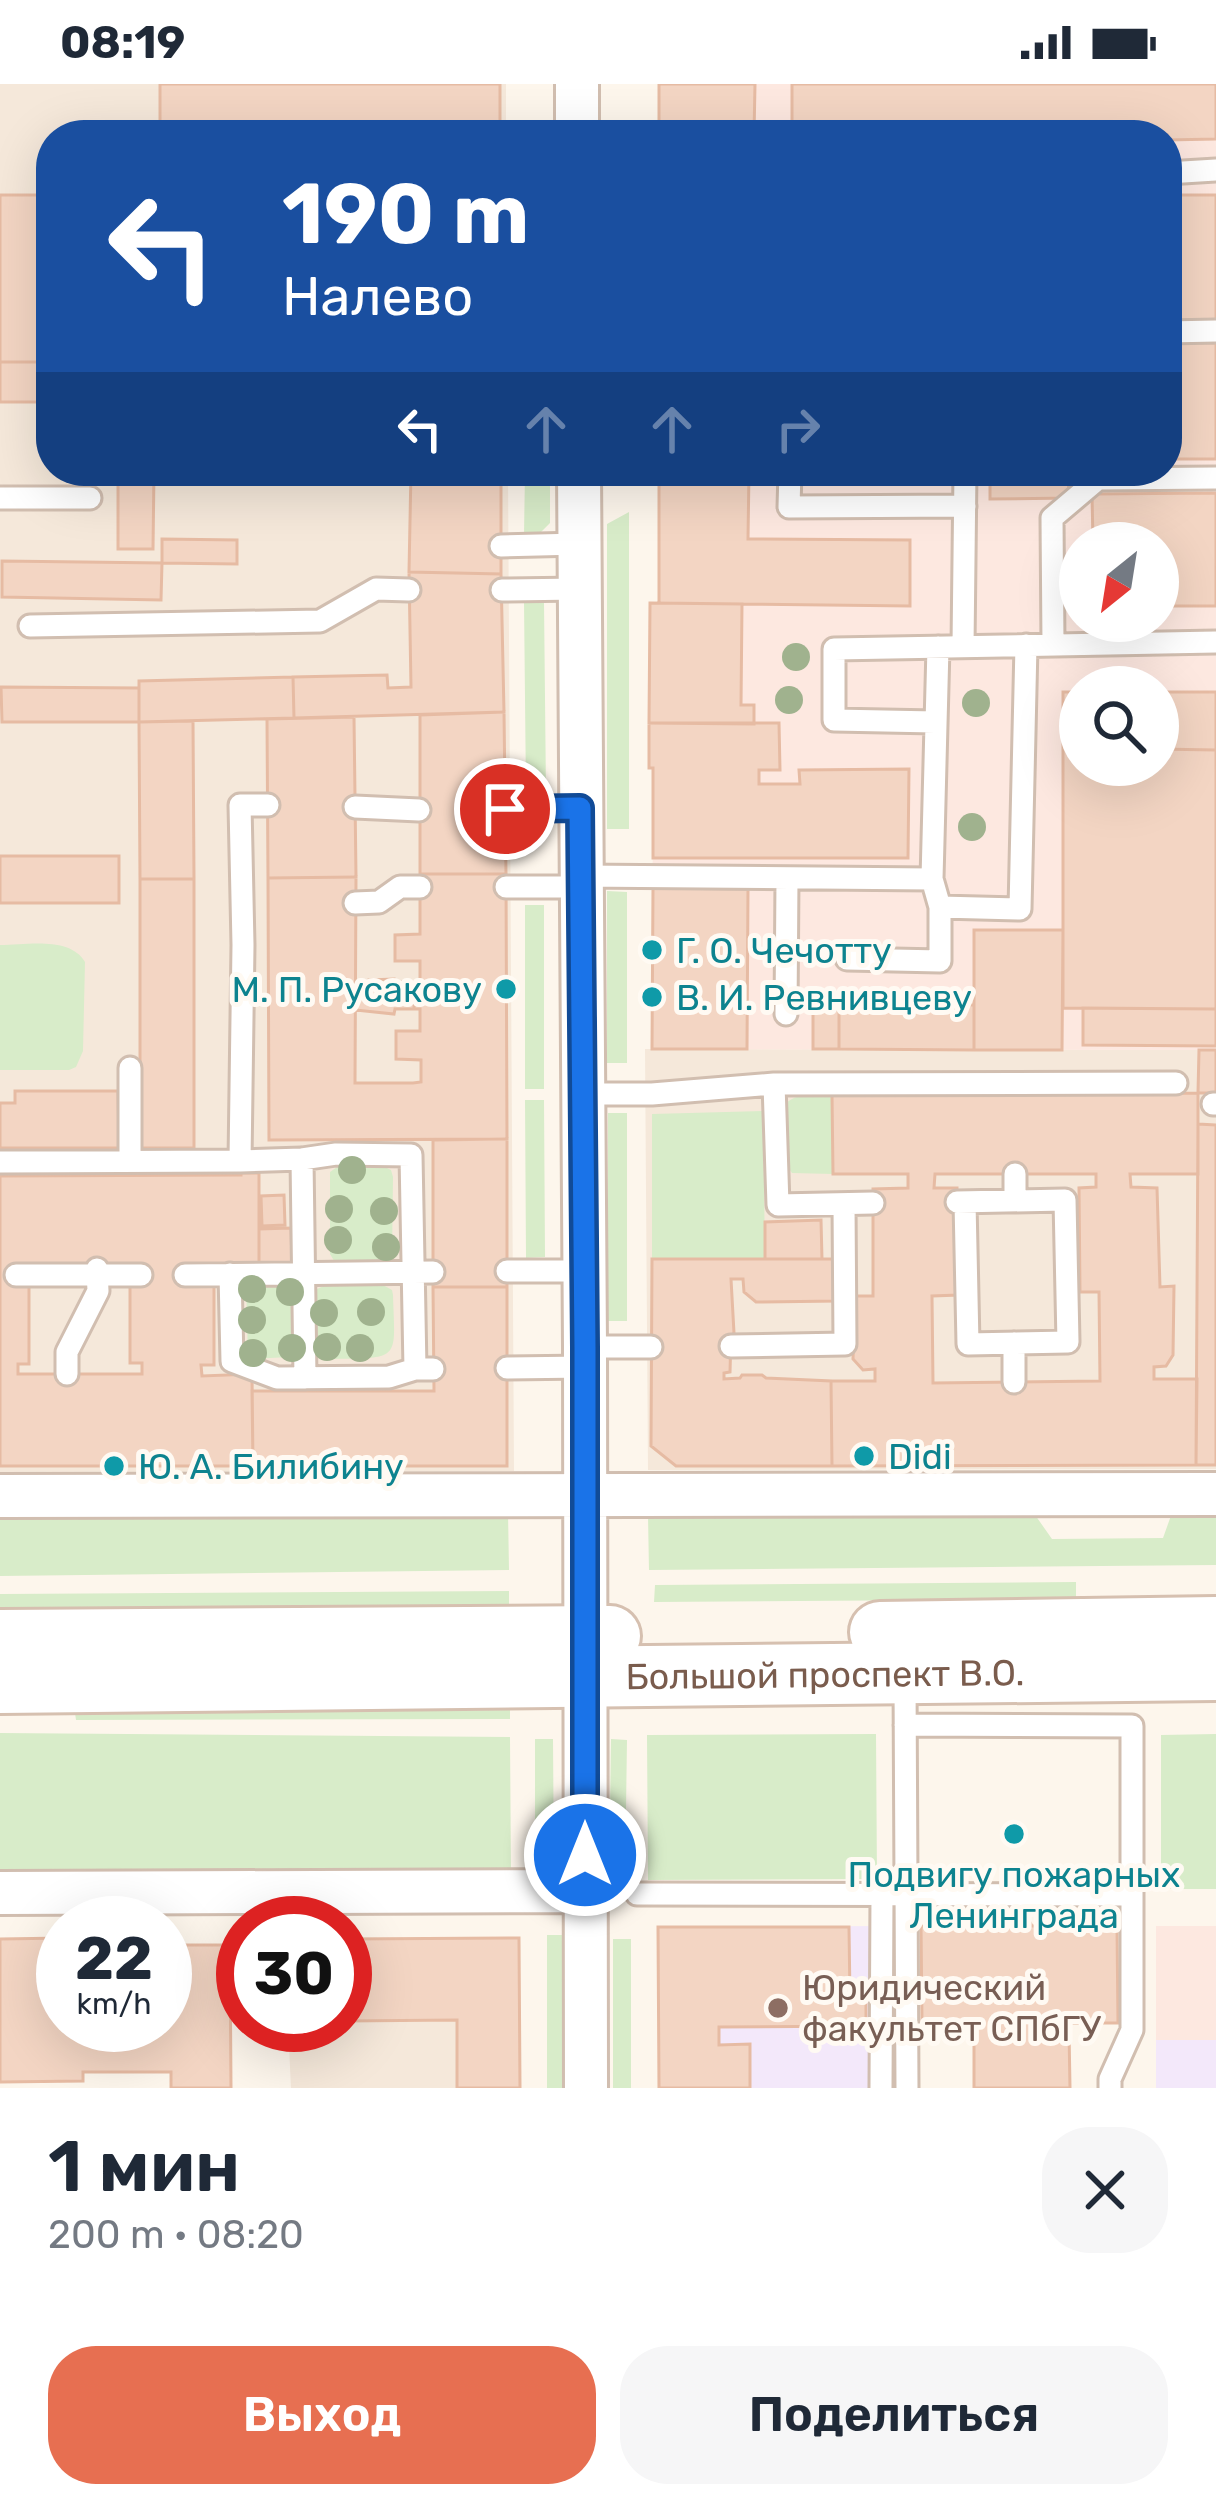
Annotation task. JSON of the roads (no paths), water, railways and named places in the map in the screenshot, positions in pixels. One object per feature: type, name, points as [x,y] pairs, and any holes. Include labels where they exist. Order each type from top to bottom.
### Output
[{"type":"main road","name":"Большой проспект В.О.","points":[[0,1683],[1216,1628]]},
{"type":"main road","name":"Большой проспект В.О.","points":[[0,1640],[586,1657],[905,1699],[1216,1670]]},
{"type":"street","points":[[577,84],[578,120]]},
{"type":"street","points":[[579,486],[586,2088]]},
{"type":"street","points":[[0,1496],[69,1487],[585,1495],[1016,1485],[1216,1494]]},
{"type":"street","points":[[0,1893],[585,1891]]},
{"type":"lane","points":[[1182,171],[1216,170]]},
{"type":"lane","points":[[1182,332],[1216,332]]},
{"type":"lane","points":[[1182,478],[1216,478]]},
{"type":"lane","points":[[790,486],[789,506],[965,506]]},
{"type":"lane","points":[[963,646],[965,486]]},
{"type":"lane","points":[[1053,644],[1052,518],[1090,486]]},
{"type":"lane","points":[[0,498],[90,498]]},
{"type":"lane","points":[[501,546],[579,544]]},
{"type":"lane","points":[[502,590],[579,589]]},
{"type":"lane","points":[[30,626],[320,621],[376,590],[409,590]]},
{"type":"lane","points":[[935,722],[834,720],[834,649],[1216,642]]},
{"type":"lane","points":[[940,907],[1020,909],[1026,645]]},
{"type":"lane","points":[[847,959],[940,961],[940,907],[932,879],[938,647]]},
{"type":"lane","points":[[240,1161],[240,805],[268,805]]},
{"type":"lane","points":[[355,806],[419,810]]},
{"type":"lane","points":[[505,809],[580,808]]},
{"type":"lane","points":[[786,1014],[788,878]]},
{"type":"lane","points":[[506,887],[580,881],[932,879]]},
{"type":"lane","points":[[355,903],[379,902],[400,887],[420,887]]},
{"type":"lane","points":[[242,904],[268,904]]},
{"type":"lane","points":[[130,1068],[130,1161]]},
{"type":"lane","points":[[582,1094],[652,1094],[774,1084],[1015,1089],[1176,1083]]},
{"type":"lane","points":[[774,1084],[778,1205],[873,1203]]},
{"type":"lane","points":[[0,1162],[95,1168],[130,1161],[411,1155],[423,1272],[424,1369],[388,1377],[277,1378],[232,1360],[230,1274]]},
{"type":"lane","points":[[302,1159],[305,1378]]},
{"type":"lane","points":[[1015,1174],[1015,1201]]},
{"type":"lane","points":[[1065,1200],[1068,1342],[968,1344],[961,1202],[1015,1201],[1065,1200]]},
{"type":"lane","points":[[731,1346],[845,1344],[844,1204]]},
{"type":"lane","points":[[507,1271],[584,1271]]},
{"type":"lane","points":[[67,1374],[67,1352],[98,1291],[97,1272]]},
{"type":"lane","points":[[185,1275],[423,1272]]},
{"type":"lane","points":[[16,1275],[141,1275]]},
{"type":"lane","points":[[1014,1343],[1014,1382]]},
{"type":"lane","points":[[507,1367],[651,1347]]},
{"type":"lane","points":[[881,2088],[905,1699],[1132,1726],[1132,2030],[1110,2088]]},
{"type":"lane","points":[[637,1894],[1131,1895]]},
{"type":"lane","points":[[893,1894],[907,2088]]},
{"type":"place","name":"Г. О. Чечотту","points":[[652,950]]},
{"type":"place","name":"М. П. Русакову","points":[[506,989]]},
{"type":"place","name":"В. И. Ревнивцеву","points":[[652,997]]},
{"type":"place","name":"Didi","points":[[864,1456]]},
{"type":"place","name":"Ю. А. Билибину","points":[[114,1466]]},
{"type":"place","name":"Подвигу пожарных Ленинграда","points":[[1014,1834]]},
{"type":"place","name":"Юридический факультет СПбГУ","points":[[778,2008]]}]
